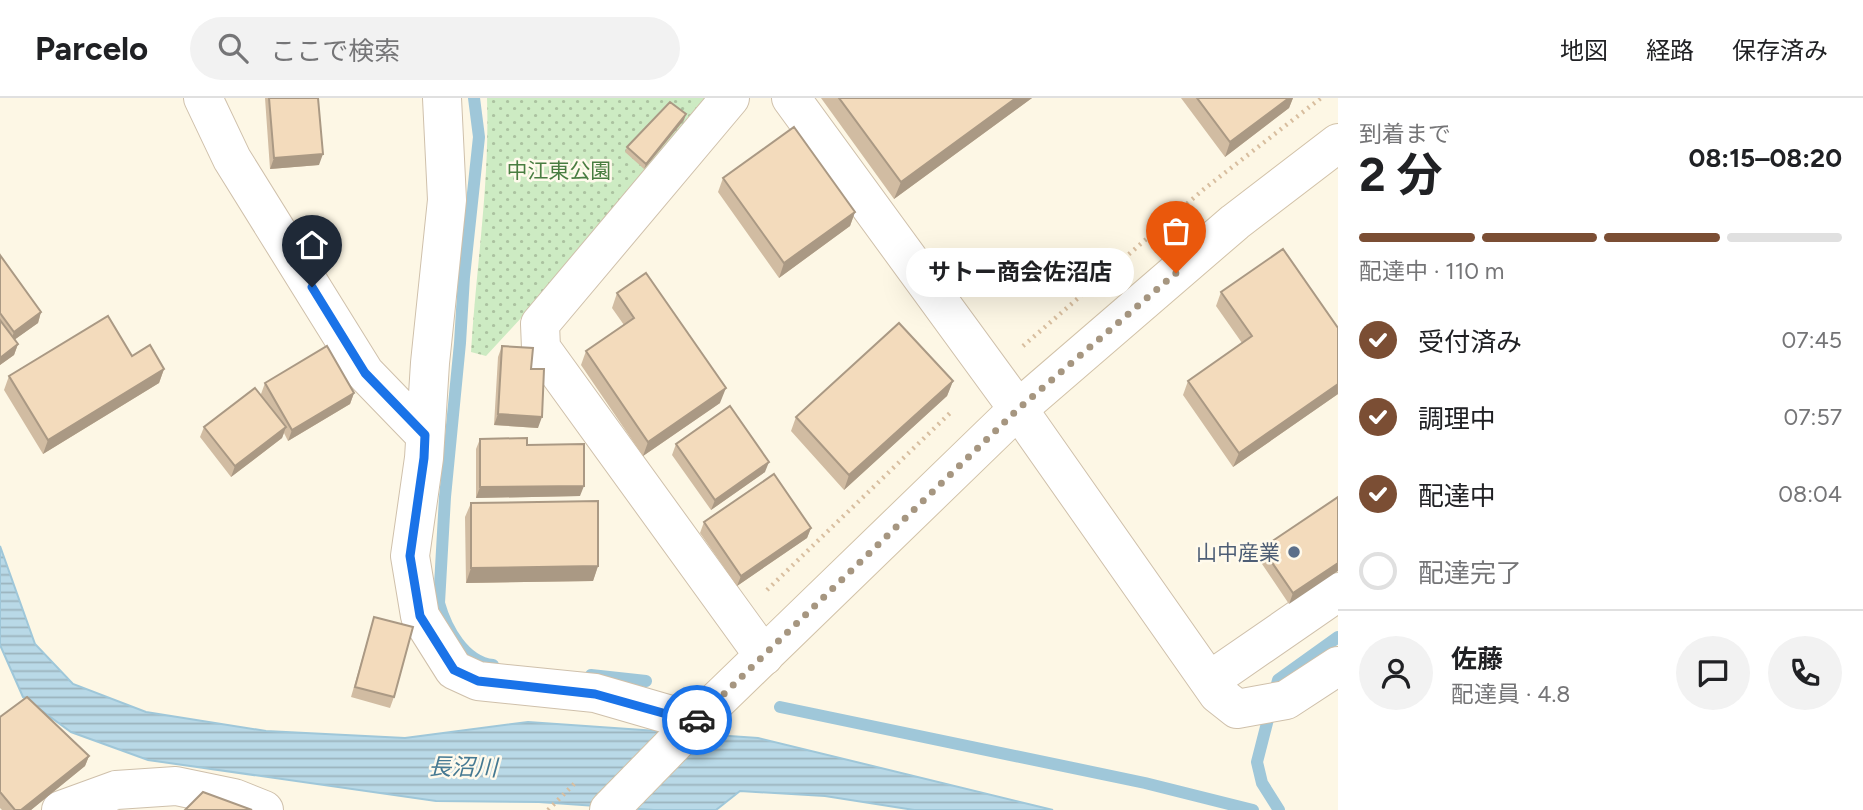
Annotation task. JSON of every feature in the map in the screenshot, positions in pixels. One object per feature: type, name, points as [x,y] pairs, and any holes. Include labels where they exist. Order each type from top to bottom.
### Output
[{"type":"street","points":[[204,98],[232,159],[365,373],[425,435]]},
{"type":"street","points":[[442,98],[447,200],[430,363],[424,458],[410,556],[420,616],[454,670],[478,681],[595,694],[695,722]]},
{"type":"street","points":[[730,98],[540,324],[541,348],[764,656]]},
{"type":"street","points":[[790,98],[1018,409],[1218,694],[1237,709],[1286,701],[1338,666]]},
{"type":"street","points":[[609,810],[695,722],[1018,409],[1236,222],[1338,143]]},
{"type":"street","points":[[1209,681],[1338,592]]},
{"type":"street","points":[[61,810],[116,790],[176,786],[234,798],[264,810]]},
{"type":"green space","name":"中江東公園","points":[[487,98],[713,98],[486,356],[471,352],[485,193]]},
{"type":"water","name":"長沼川","points":[[0,546],[35,644],[73,684],[146,712],[266,731],[405,738],[528,722],[758,738],[1053,810],[914,810],[825,796],[740,791],[716,810],[654,810],[539,802],[436,801],[148,760],[71,732],[23,697],[0,645]]},
{"type":"building","points":[[269,98],[318,98],[323,154],[274,158]]},
{"type":"building","points":[[839,98],[1016,98],[901,182]]},
{"type":"building","points":[[1197,98],[1289,98],[1230,142]]},
{"type":"building","points":[[670,102],[686,114],[646,164],[627,147]]},
{"type":"building","points":[[794,127],[855,212],[784,263],[723,178]]},
{"type":"building","points":[[1283,249],[1338,328],[1338,384],[1239,453],[1188,381],[1252,336],[1221,292]]},
{"type":"building","points":[[0,255],[41,312],[14,332],[0,313]]},
{"type":"building","points":[[646,273],[726,388],[648,442],[586,351],[634,318],[617,293]]},
{"type":"building","points":[[108,316],[132,356],[150,345],[164,369],[48,440],[9,376]]},
{"type":"building","points":[[0,320],[18,344],[0,358]]},
{"type":"building","points":[[899,323],[953,381],[849,475],[796,417]]},
{"type":"building","points":[[327,346],[354,393],[292,430],[265,383]]},
{"type":"building","points":[[502,346],[533,348],[531,369],[544,369],[542,417],[498,414]]},
{"type":"building","points":[[255,388],[286,427],[235,466],[204,427]]},
{"type":"building","points":[[730,406],[769,462],[715,500],[676,444]]},
{"type":"building","points":[[527,438],[527,445],[584,444],[584,486],[480,487],[480,439]]},
{"type":"building","points":[[774,474],[811,528],[741,576],[704,522]]},
{"type":"building","points":[[1338,497],[1338,563],[1293,593],[1262,548]]},
{"type":"building","points":[[598,501],[598,566],[471,568],[471,503]]},
{"type":"building","points":[[374,617],[413,627],[394,697],[355,687]]},
{"type":"building","points":[[27,697],[89,756],[21,810],[15,810],[0,792],[0,717]]},
{"type":"building","points":[[203,792],[252,810],[185,810]]},
{"type":"waterway","points":[[474,98],[479,137],[445,497],[439,603],[446,623],[465,651],[473,658],[493,665]]},
{"type":"waterway","points":[[1279,810],[1262,783],[1257,762],[1278,680],[1338,637]]},
{"type":"waterway","points":[[591,675],[646,681]]},
{"type":"waterway","points":[[780,707],[1145,783],[1253,810]]},
{"type":"way so far","points":[[697,720],[1018,409],[1176,273]]},
{"type":"place","name":"サトー商会佐沼店","points":[[1176,273]]},
{"type":"place","name":"山中産業","points":[[1294,552]]},
{"type":"route","points":[[312,287],[365,373],[425,435],[410,556],[420,616],[454,670],[478,681],[595,694],[695,722],[697,720]]}]
